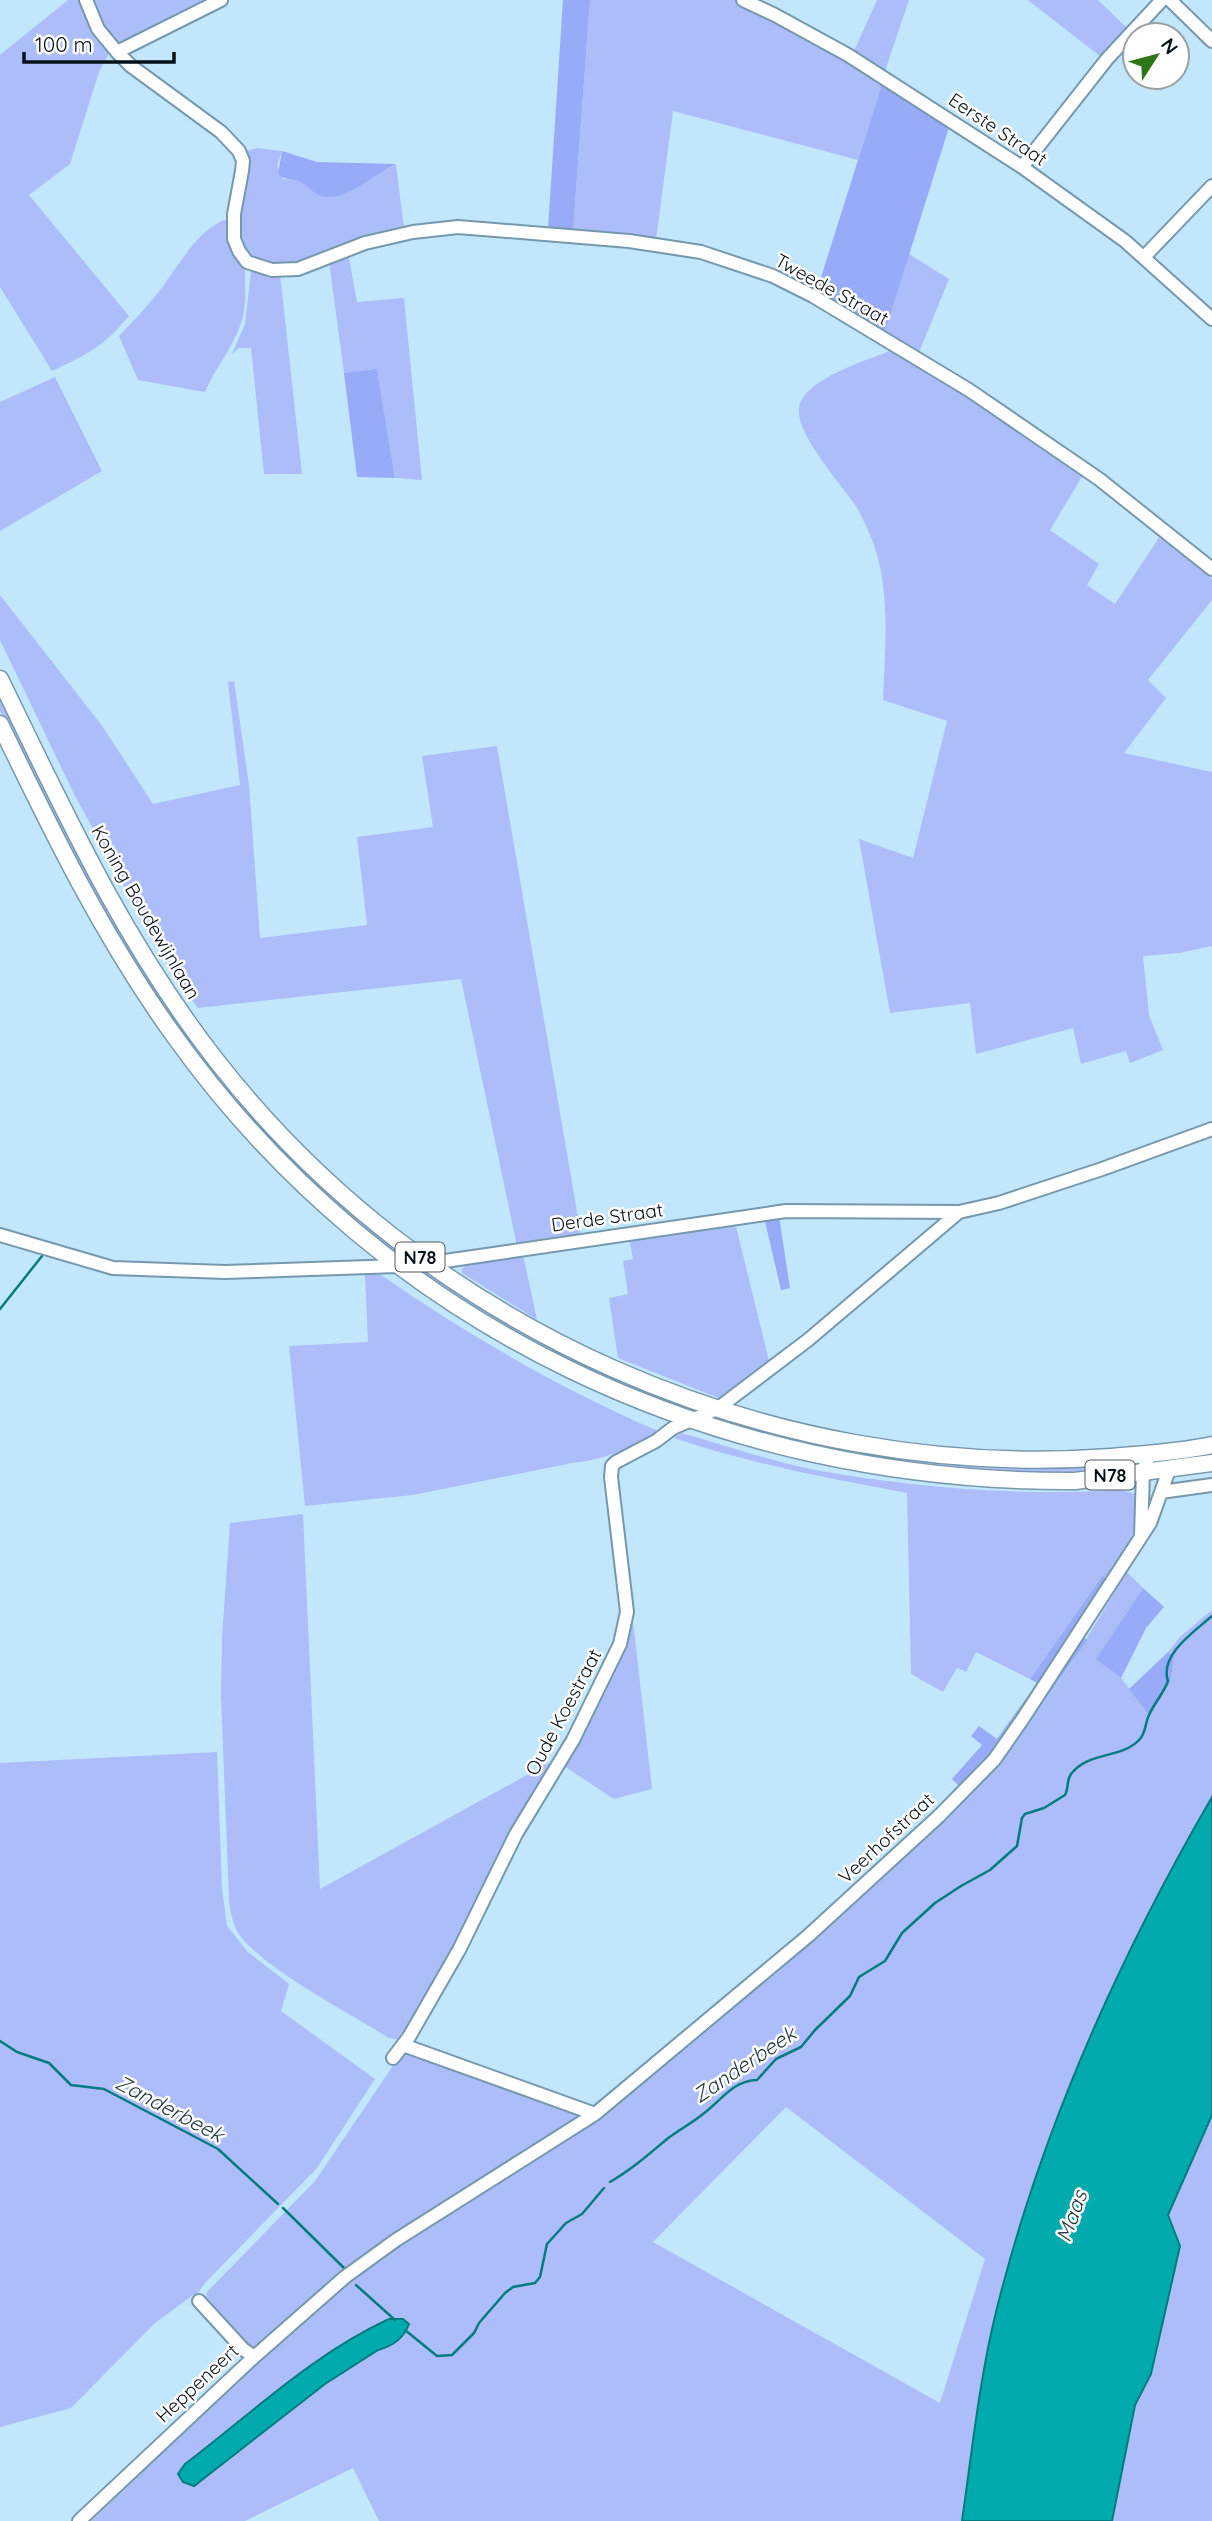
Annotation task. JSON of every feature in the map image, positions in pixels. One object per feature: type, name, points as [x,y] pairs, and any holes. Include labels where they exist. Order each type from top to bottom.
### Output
[{"type":"main road","name":"Koning Boudewijnlaan","points":[[0,679],[102,883],[151,969],[187,1022],[248,1100],[290,1145],[372,1220],[426,1262],[531,1329],[589,1359],[656,1387],[717,1409],[820,1437],[937,1455],[1005,1460],[1149,1454],[1212,1445]]},
{"type":"main road","name":"Koning Boudewijnlaan","points":[[0,724],[44,816],[103,927],[134,979],[220,1097],[276,1159],[326,1206],[397,1266],[459,1308],[526,1348],[631,1398],[692,1422],[770,1445],[822,1456],[936,1475],[1075,1481],[1212,1463]]},
{"type":"street","points":[[86,0],[98,29],[117,52],[221,0]]},
{"type":"street","name":"Eerste Straat","points":[[743,0],[848,55],[1022,167],[1104,225],[1144,257],[1212,319]]},
{"type":"street","points":[[1022,167],[1107,59],[1162,0]]},
{"type":"street","points":[[1170,0],[1212,41]]},
{"type":"street","name":"Tweede Straat","points":[[117,52],[141,74],[221,132],[239,151],[243,161],[234,214],[234,239],[247,262],[272,270],[298,268],[365,243],[413,232],[458,227],[629,241],[701,252],[773,276],[813,296],[969,390],[1099,480],[1212,569]]},
{"type":"street","points":[[1144,257],[1212,186]]},
{"type":"street","name":"Derde Straat","points":[[0,1235],[113,1268],[225,1272],[397,1266],[786,1211],[959,1212],[999,1203],[1212,1129]]},
{"type":"street","name":"Oude Koestraat","points":[[403,2045],[459,1950],[516,1833],[573,1740],[620,1644],[627,1612],[611,1477],[612,1466],[673,1428],[717,1409],[808,1340],[959,1212]]},
{"type":"street","points":[[1141,1536],[1143,1472],[1149,1454]]},
{"type":"street","name":"Veerhofstraat","points":[[595,2113],[808,1936],[980,1777],[1022,1720],[1150,1523],[1169,1470]]},
{"type":"street","points":[[1161,1492],[1212,1485]]},
{"type":"street","points":[[393,2057],[403,2045],[595,2113]]},
{"type":"street","name":"Heppeneert","points":[[79,2521],[254,2357],[345,2277],[396,2240],[595,2113]]},
{"type":"street","points":[[199,2301],[243,2349],[254,2357]]},
{"type":"shaded area","points":[[68,0],[82,0],[110,51],[99,72],[70,164],[29,195],[129,316],[94,349],[52,371],[0,287],[0,55]]},
{"type":"shaded area","points":[[90,0],[215,0],[129,43],[117,45],[109,39]]},
{"type":"shaded area","points":[[563,0],[590,0],[573,231],[548,229]]},
{"type":"shaded area","points":[[590,0],[737,0],[883,81],[858,160],[673,111],[656,240],[573,231]]},
{"type":"shaded area","points":[[877,0],[909,0],[885,71],[854,51]]},
{"type":"shaded area","points":[[1028,0],[1098,0],[1121,22],[1121,36],[1101,57]]},
{"type":"shaded area","points":[[883,81],[950,124],[884,335],[816,293]]},
{"type":"shaded area","points":[[257,148],[282,151],[277,166],[283,179],[296,180],[307,186],[373,178],[381,170],[396,164],[404,229],[367,236],[297,262],[278,265],[261,263],[247,254],[238,231],[244,152]]},
{"type":"shaded area","points":[[282,151],[317,162],[396,164],[350,191],[331,197],[321,196],[301,182],[278,174]]},
{"type":"shaded area","points":[[223,220],[228,221],[234,253],[245,268],[244,310],[233,341],[205,392],[138,380],[119,336],[157,294],[194,244]]},
{"type":"shaded area","points":[[348,253],[357,302],[404,298],[422,480],[395,478],[377,370],[344,373],[329,261]]},
{"type":"shaded area","points":[[909,254],[949,279],[918,355],[884,335]]},
{"type":"shaded area","points":[[251,271],[280,274],[302,474],[264,474],[251,348],[239,348],[232,354],[245,324]]},
{"type":"shaded area","points":[[895,349],[1083,475],[1050,530],[1099,564],[1087,585],[1115,604],[1160,536],[1212,579],[1212,600],[1148,680],[1166,698],[1124,753],[1212,772],[1212,946],[1179,953],[1143,956],[1149,1015],[1163,1050],[1130,1063],[1126,1051],[1081,1064],[1073,1028],[976,1054],[970,1003],[890,1013],[859,839],[913,858],[947,721],[883,700],[886,621],[879,561],[857,508],[812,446],[800,420],[799,409],[811,388],[824,379]]},
{"type":"shaded area","points":[[377,369],[395,478],[357,477],[344,373]]},
{"type":"shaded area","points":[[55,377],[102,471],[0,531],[0,402]]},
{"type":"shaded area","points":[[0,595],[103,727],[153,804],[240,785],[228,682],[234,681],[249,785],[260,938],[367,925],[357,837],[433,827],[422,756],[497,746],[581,1235],[517,1246],[461,979],[198,1008],[171,972],[74,794],[0,640]]},
{"type":"shaded area","points":[[0,690],[187,1031],[403,1253],[402,1256],[347,1217],[243,1115],[149,991],[64,841],[0,711]]},
{"type":"shaded area","points":[[779,1216],[790,1288],[781,1290],[764,1217]]},
{"type":"shaded area","points":[[735,1222],[770,1365],[721,1399],[618,1358],[609,1298],[628,1294],[623,1261],[633,1259],[629,1237]]},
{"type":"shaded area","points":[[523,1254],[537,1320],[462,1273],[462,1269],[468,1264]]},
{"type":"shaded area","points":[[425,1270],[538,1339],[615,1376],[690,1406],[693,1411],[691,1413],[648,1400],[504,1330],[423,1272]]},
{"type":"shaded area","points":[[374,1273],[515,1359],[656,1430],[656,1436],[595,1459],[413,1495],[305,1506],[289,1346],[368,1342],[365,1274]]},
{"type":"shaded area","points":[[718,1415],[805,1438],[1140,1461],[1138,1468],[1060,1474],[1001,1473],[853,1457],[714,1420]]},
{"type":"shaded area","points":[[681,1433],[815,1470],[891,1482],[1005,1491],[1120,1490],[1136,1494],[1134,1531],[1107,1579],[1101,1577],[1030,1679],[976,1652],[966,1672],[957,1668],[943,1692],[911,1674],[907,1493],[789,1470],[674,1438]]},
{"type":"shaded area","points":[[303,1514],[320,1889],[556,1759],[428,1998],[400,2040],[389,2038],[263,1959],[237,1931],[231,1911],[221,1696],[230,1523]]},
{"type":"shaded area","points":[[1127,1572],[1143,1588],[1097,1659],[1121,1678],[1150,1715],[1171,1680],[1174,1657],[1168,1652],[1181,1636],[1212,1610],[1212,1797],[1121,1967],[1052,2128],[996,2312],[978,2403],[962,2521],[379,2521],[353,2468],[245,2521],[91,2521],[311,2312],[378,2258],[461,2208],[609,2110],[760,1984],[954,1809],[1002,1762],[1071,1664]],"holes":[[[786,2107],[985,2259],[940,2403],[653,2242]]]},
{"type":"shaded area","points":[[1102,1576],[1107,1579],[1075,1632],[1087,1640],[1002,1762],[992,1755],[961,1788],[952,1779],[982,1745],[971,1736],[979,1726],[997,1739],[1037,1683],[1030,1679]]},
{"type":"shaded area","points":[[1143,1588],[1164,1607],[1146,1628],[1121,1678],[1096,1659]]},
{"type":"shaded area","points":[[629,1620],[633,1621],[652,1789],[614,1799],[561,1764]]},
{"type":"shaded area","points":[[1168,1652],[1174,1657],[1171,1680],[1150,1716],[1129,1689]]},
{"type":"shaded area","points":[[217,1752],[222,1888],[227,1926],[248,1952],[289,1984],[281,2011],[375,2079],[317,2168],[205,2283],[195,2297],[193,2295],[155,2323],[71,2408],[0,2427],[0,1763]]},
{"type":"shaded area","points":[[1212,1820],[1212,2521],[1112,2521],[1135,2405],[1151,2374],[1180,2246],[1078,2521]]},
{"type":"shaded area","points":[[403,2051],[585,2115],[366,2256],[252,2350],[206,2296],[207,2292],[315,2181]]},
{"type":"water","name":"Maas","points":[[1212,1797],[1212,2115],[1168,2215],[1180,2246],[1151,2374],[1135,2405],[1112,2521],[962,2521],[990,2338],[1014,2244],[1036,2178],[1059,2112],[1114,1983]]},
{"type":"water","points":[[389,2319],[403,2319],[409,2324],[397,2341],[325,2384],[194,2486],[183,2482],[178,2474],[185,2464],[259,2405],[334,2349]]},
{"type":"waterway","points":[[0,1309],[42,1256]]},
{"type":"waterway","name":"Zanderbeek","points":[[610,2182],[734,2088],[757,2080],[776,2059],[801,2047],[850,1996],[859,1977],[885,1961],[902,1933],[935,1903],[990,1870],[1017,1846],[1025,1814],[1044,1808],[1065,1795],[1069,1777],[1078,1767],[1123,1750],[1139,1740],[1168,1681],[1167,1671],[1173,1653],[1212,1616]]},
{"type":"waterway","name":"Zanderbeek","points":[[0,2041],[17,2052],[49,2063],[71,2085],[104,2089],[218,2149],[278,2204]]},
{"type":"waterway","name":"Zanderbeek","points":[[405,2330],[437,2356],[452,2355],[474,2333],[479,2323],[505,2293],[513,2287],[535,2283],[540,2277],[547,2244],[566,2223],[582,2214],[604,2188]]},
{"type":"waterway","name":"Zanderbeek","points":[[283,2208],[345,2269]]},
{"type":"waterway","name":"Zanderbeek","points":[[356,2285],[395,2320]]}]
